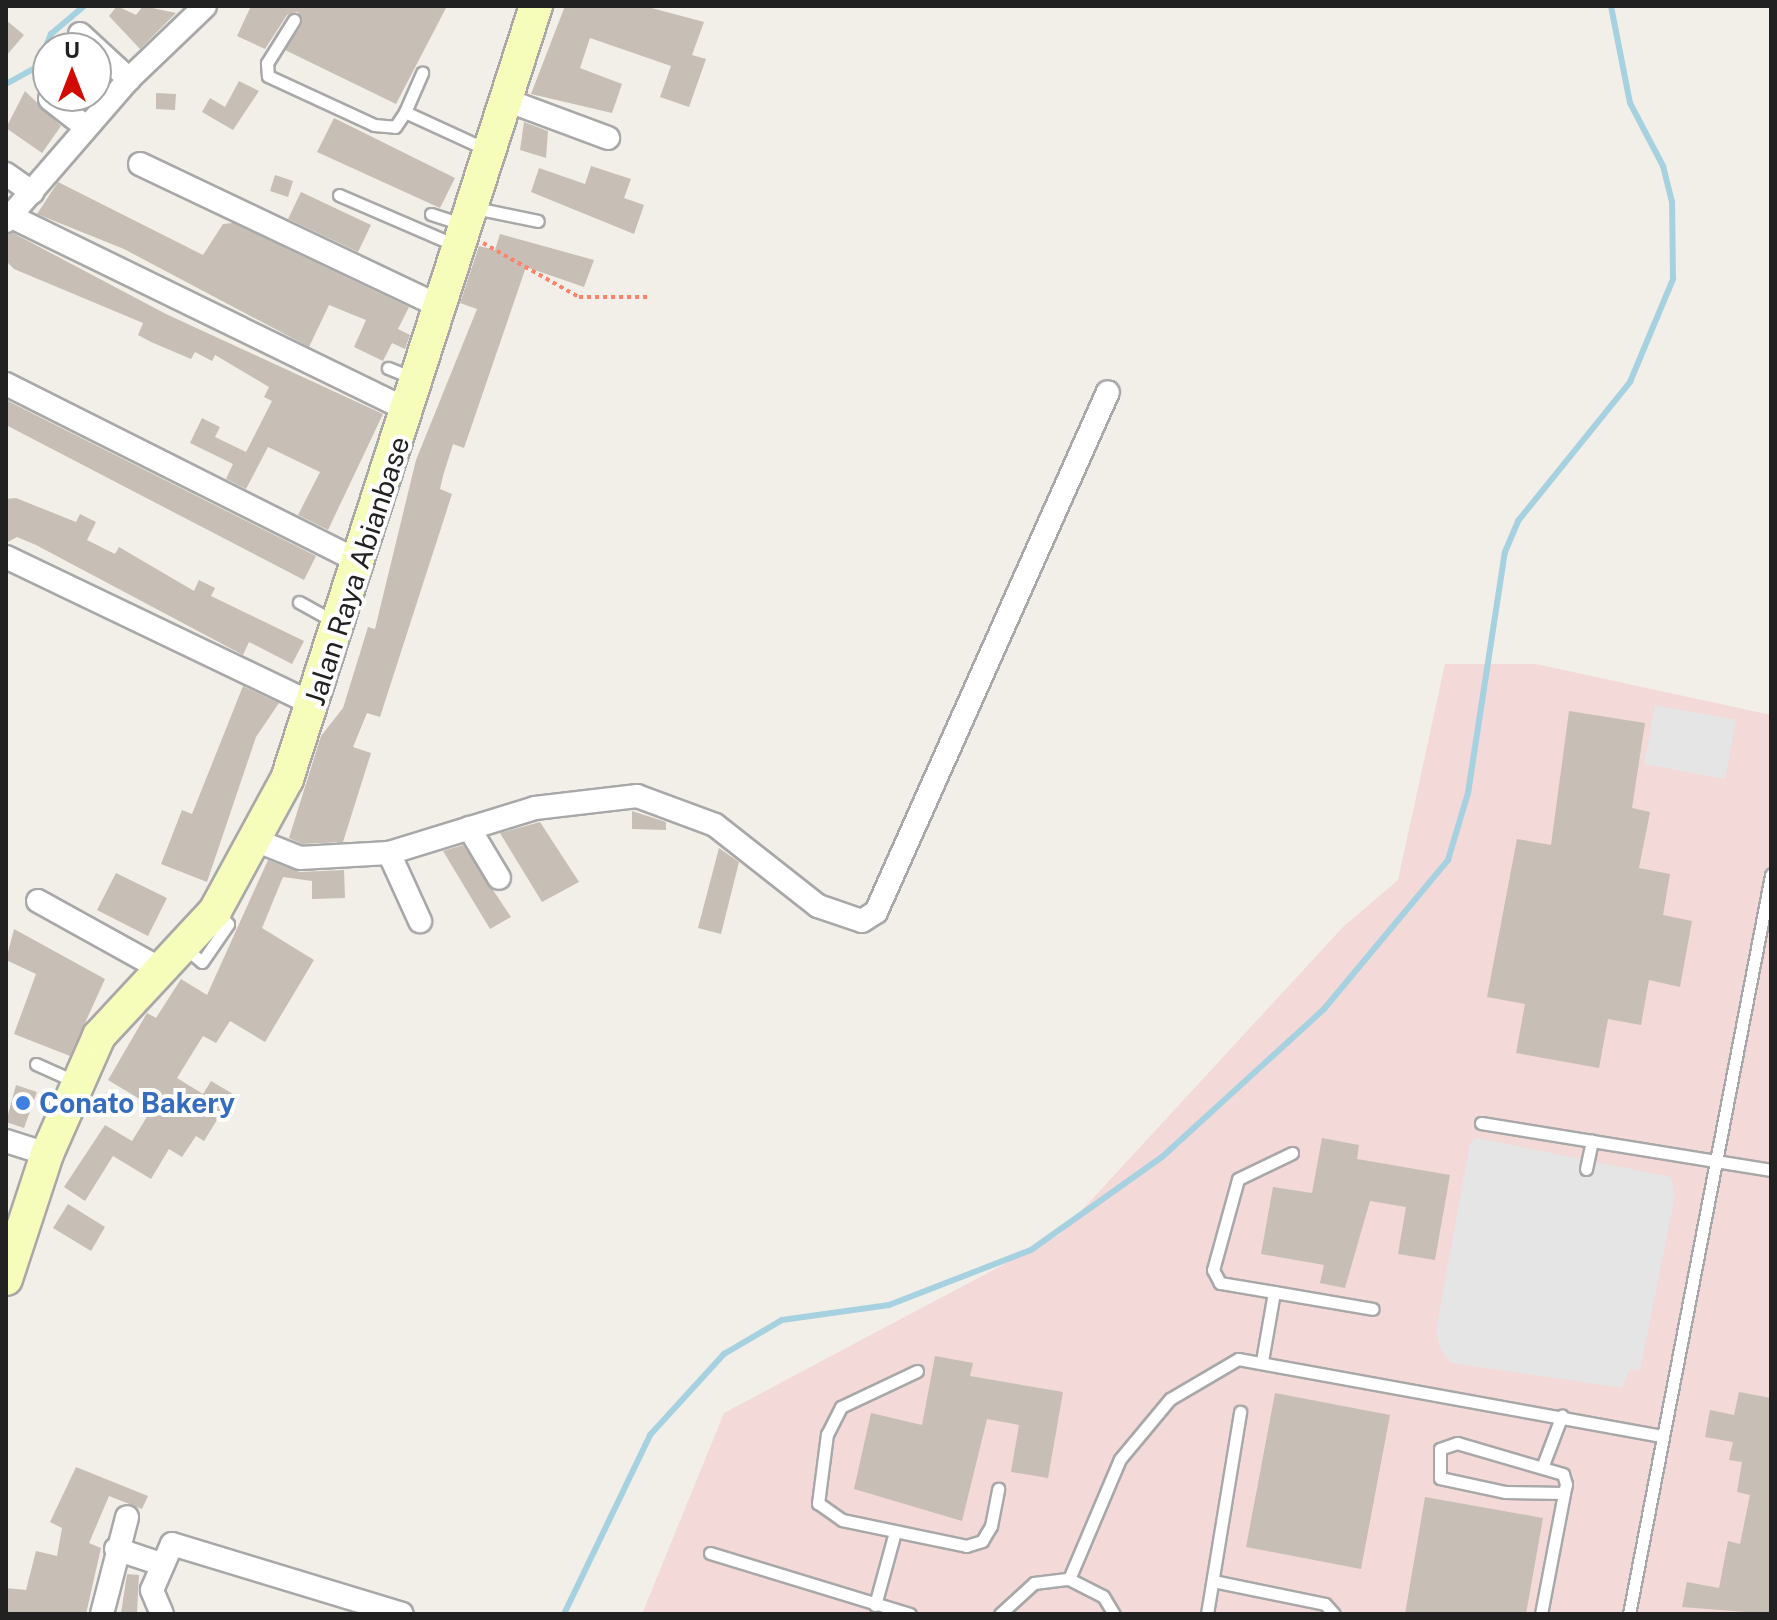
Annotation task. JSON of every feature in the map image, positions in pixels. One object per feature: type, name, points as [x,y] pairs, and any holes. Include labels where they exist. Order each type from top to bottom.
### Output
[{"type":"main road","name":"Jalan Raya Abianbase","points":[[6,1279],[13,1235],[77,1083],[115,1012],[184,947],[215,911],[255,840],[315,705],[536,6]]},
{"type":"street","points":[[205,6],[129,79],[8,219],[409,411]]},
{"type":"street","points":[[112,64],[129,79]]},
{"type":"street","points":[[506,100],[608,138]]},
{"type":"street","points":[[67,112],[86,127]]},
{"type":"street","points":[[140,164],[441,307]]},
{"type":"street","points":[[6,174],[32,192]]},
{"type":"street","points":[[6,384],[360,562]]},
{"type":"street","points":[[255,840],[300,858],[389,853],[535,808],[617,796],[661,800],[715,825],[834,915],[855,922],[876,912],[1108,392]]},
{"type":"street","points":[[6,557],[315,705]]},
{"type":"street","points":[[469,828],[499,878]]},
{"type":"street","points":[[389,853],[420,921]]},
{"type":"street","points":[[38,901],[159,968]]},
{"type":"street","points":[[6,1141],[47,1154]]},
{"type":"street","points":[[102,1614],[116,1549],[127,1517]]},
{"type":"street","points":[[162,1614],[152,1590],[172,1544],[402,1614]]},
{"type":"street","points":[[116,1549],[161,1564]]},
{"type":"lane","points":[[294,20],[267,63],[268,76],[374,125],[395,127],[422,73]]},
{"type":"lane","points":[[405,112],[488,150]]},
{"type":"lane","points":[[339,195],[464,228],[538,221]]},
{"type":"lane","points":[[431,214],[464,228]]},
{"type":"lane","points":[[388,368],[419,380]]},
{"type":"lane","points":[[299,602],[341,626]]},
{"type":"lane","points":[[1629,1614],[1771,875]]},
{"type":"lane","points":[[36,1064],[77,1083]]},
{"type":"lane","points":[[1481,1123],[1771,1170]]},
{"type":"lane","points":[[1586,1169],[1592,1141]]},
{"type":"lane","points":[[1292,1153],[1238,1179],[1213,1270],[1220,1283],[1373,1309]]},
{"type":"lane","points":[[1262,1361],[1274,1292]]},
{"type":"lane","points":[[1069,1579],[1120,1459],[1170,1399],[1238,1359],[1562,1415],[1663,1436]]},
{"type":"lane","points":[[917,1371],[841,1407],[827,1434],[817,1496],[842,1520],[966,1546],[982,1541],[998,1489]]},
{"type":"lane","points":[[1207,1614],[1240,1412]]},
{"type":"lane","points":[[1543,1465],[1562,1415]]},
{"type":"lane","points":[[1541,1614],[1564,1493],[1563,1474],[1543,1465],[1457,1443],[1440,1449],[1436,1468],[1440,1478],[1481,1489],[1564,1493]]},
{"type":"lane","points":[[875,1605],[895,1532]]},
{"type":"lane","points":[[710,1553],[910,1614]]},
{"type":"lane","points":[[1000,1614],[1034,1583],[1069,1579],[1103,1596],[1114,1614]]},
{"type":"lane","points":[[1213,1581],[1325,1604],[1334,1614]]},
{"type":"path","points":[[464,228],[579,297],[651,297]]},
{"type":"shaded area","points":[[1445,664],[1536,664],[1771,715],[1771,1614],[642,1614],[724,1413],[1059,1235],[1343,927],[1398,880]]},
{"type":"shaded area","points":[[1655,705],[1736,720],[1725,779],[1644,764]]},
{"type":"shaded area","points":[[1477,1138],[1671,1177],[1675,1196],[1640,1371],[1630,1369],[1622,1388],[1452,1363],[1441,1350],[1436,1331],[1470,1143]]},
{"type":"building","points":[[117,6],[136,15],[143,6],[176,13],[140,49],[109,16]]},
{"type":"building","points":[[251,6],[447,6],[396,104],[285,50],[302,24],[298,12],[287,15],[265,49],[237,36]]},
{"type":"building","points":[[565,6],[644,6],[704,22],[692,55],[706,59],[689,107],[660,97],[671,66],[590,38],[580,68],[622,84],[612,113],[531,94]]},
{"type":"building","points":[[6,20],[24,35],[6,56]]},
{"type":"building","points":[[239,81],[259,91],[233,130],[202,112],[210,98],[225,107]]},
{"type":"building","points":[[25,91],[32,98],[32,112],[47,112],[61,126],[42,153],[6,128]]},
{"type":"building","points":[[156,93],[176,94],[175,110],[156,109]]},
{"type":"building","points":[[334,118],[455,178],[440,208],[317,152]]},
{"type":"building","points":[[524,122],[548,131],[546,158],[520,150]]},
{"type":"building","points":[[591,166],[631,179],[624,198],[644,205],[634,234],[531,192],[539,168],[585,184]]},
{"type":"building","points":[[275,175],[293,181],[288,197],[270,191]]},
{"type":"building","points":[[58,182],[203,255],[223,224],[233,223],[409,307],[398,329],[410,335],[405,349],[392,343],[383,361],[354,347],[366,320],[329,305],[309,347],[124,249],[37,214]]},
{"type":"building","points":[[301,192],[371,225],[358,252],[288,219]]},
{"type":"building","points":[[13,233],[166,314],[383,414],[328,530],[298,515],[320,472],[268,447],[246,489],[226,479],[233,464],[190,443],[202,418],[220,427],[215,437],[246,452],[272,401],[264,397],[269,387],[215,355],[212,361],[195,352],[191,359],[151,342],[138,335],[143,323],[14,269],[6,261],[6,235]]},
{"type":"building","points":[[500,234],[594,260],[584,287],[526,267],[464,448],[453,444],[440,489],[452,494],[380,717],[367,713],[353,747],[371,753],[343,842],[302,844],[289,838],[321,736],[343,708],[368,627],[375,629],[416,460],[477,309],[460,303],[479,246],[495,250]]},
{"type":"building","points":[[6,400],[316,556],[304,580],[6,425]]},
{"type":"building","points":[[16,498],[76,522],[80,514],[96,522],[87,540],[115,554],[119,547],[194,591],[199,580],[215,588],[211,596],[304,641],[292,664],[249,642],[243,655],[36,545],[17,537],[6,543],[6,499]]},
{"type":"building","points":[[243,686],[279,703],[256,737],[207,882],[161,864],[182,810],[192,814]]},
{"type":"building","points":[[1569,711],[1645,723],[1632,808],[1650,812],[1639,868],[1670,874],[1663,915],[1692,921],[1680,987],[1649,980],[1641,1025],[1608,1019],[1599,1068],[1516,1053],[1525,1004],[1487,997],[1517,839],[1551,845]]},
{"type":"building","points":[[632,811],[666,822],[666,830],[632,829]]},
{"type":"building","points":[[540,822],[579,882],[542,902],[500,833]]},
{"type":"building","points":[[463,845],[511,917],[490,929],[443,851]]},
{"type":"building","points":[[719,848],[739,862],[721,934],[698,928]]},
{"type":"building","points":[[268,860],[300,872],[344,870],[345,898],[312,899],[312,881],[283,877],[262,928],[314,960],[265,1042],[230,1021],[216,1043],[203,1036],[177,1078],[203,1094],[211,1081],[233,1094],[204,1141],[196,1136],[182,1157],[169,1149],[151,1179],[113,1156],[85,1201],[64,1187],[105,1125],[132,1141],[153,1107],[108,1080],[147,1013],[156,1018],[181,979],[207,995]]},
{"type":"building","points":[[116,873],[167,898],[148,936],[97,910]]},
{"type":"building","points":[[14,929],[105,979],[70,1056],[14,1034],[36,974],[6,960]]},
{"type":"building","points":[[16,1085],[37,1092],[24,1128],[6,1122]]},
{"type":"building","points":[[1322,1138],[1359,1145],[1357,1159],[1450,1175],[1435,1260],[1398,1254],[1406,1207],[1370,1201],[1345,1288],[1320,1283],[1324,1265],[1261,1254],[1273,1187],[1312,1193]]},
{"type":"building","points":[[68,1204],[105,1227],[91,1251],[53,1228]]},
{"type":"building","points":[[935,1356],[973,1363],[970,1376],[1063,1392],[1048,1478],[1011,1472],[1019,1425],[987,1419],[962,1521],[854,1489],[871,1413],[922,1425]]},
{"type":"building","points":[[1739,1392],[1771,1398],[1771,1614],[1682,1607],[1687,1582],[1719,1588],[1728,1541],[1740,1544],[1750,1495],[1737,1492],[1742,1462],[1729,1460],[1733,1442],[1705,1437],[1710,1410],[1734,1415]]},
{"type":"building","points":[[1275,1393],[1390,1415],[1361,1569],[1246,1547]]},
{"type":"building","points":[[76,1467],[148,1496],[142,1509],[109,1496],[89,1543],[101,1548],[86,1614],[6,1614],[6,1588],[26,1590],[36,1551],[57,1556],[62,1528],[50,1522]]},
{"type":"building","points":[[1425,1497],[1543,1518],[1526,1614],[1405,1614]]},
{"type":"building","points":[[127,1574],[139,1575],[137,1613],[121,1613]]},
{"type":"waterway","points":[[6,84],[38,66],[51,34],[84,6]]},
{"type":"waterway","points":[[564,1614],[650,1435],[724,1354],[782,1320],[889,1305],[1031,1250],[1162,1157],[1324,1009],[1448,860],[1468,793],[1505,552],[1518,521],[1630,382],[1673,279],[1672,202],[1663,166],[1630,103],[1611,6]]},
{"type":"place","name":"Conato Bakery","points":[[23,1103]]}]
